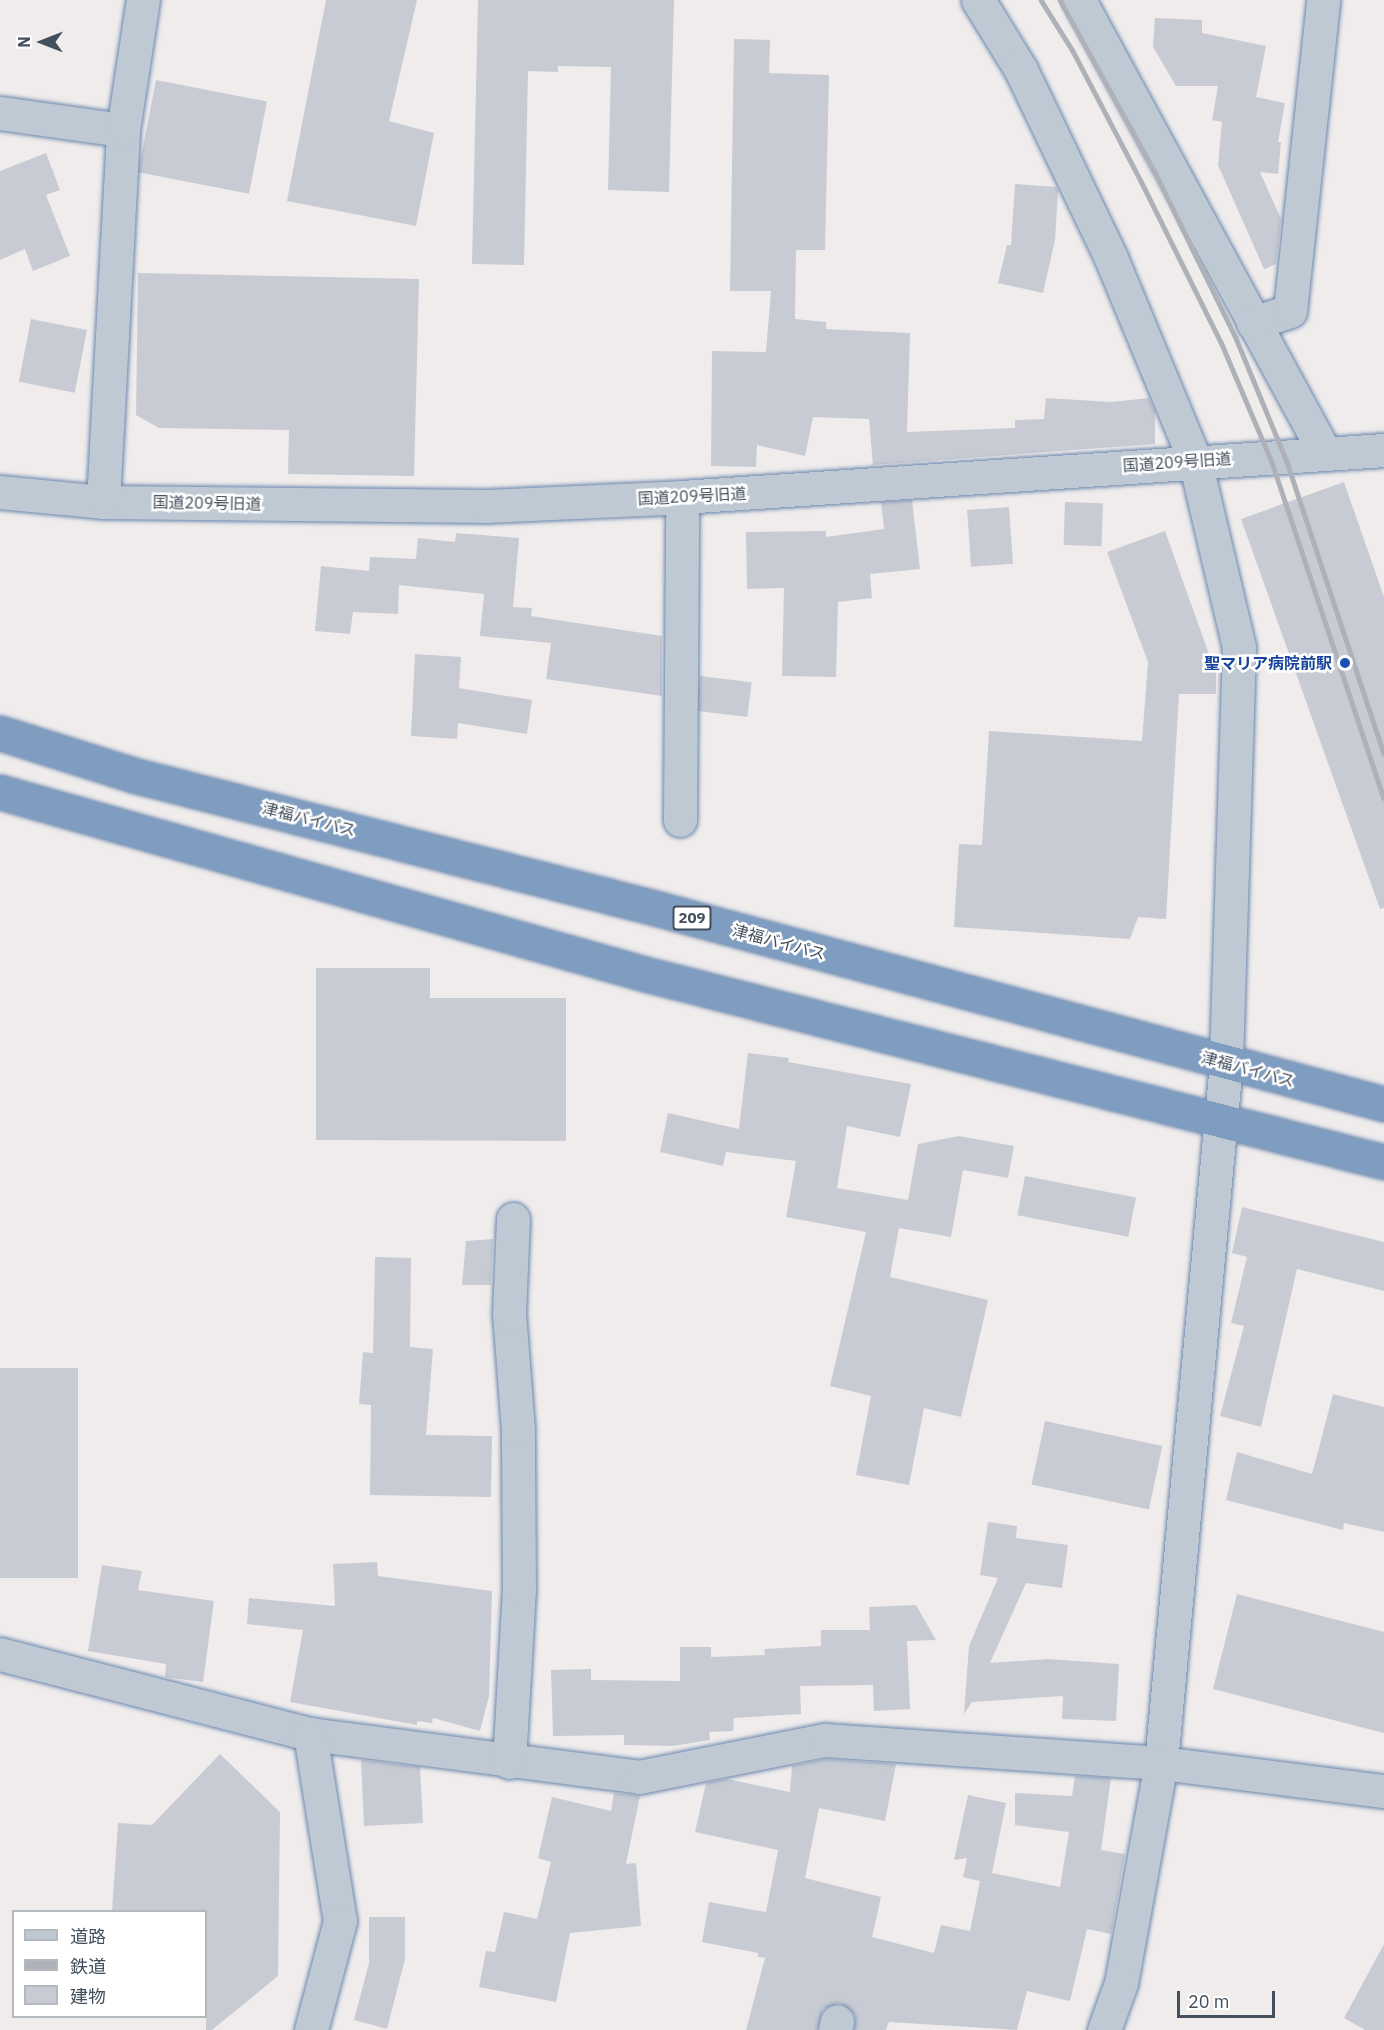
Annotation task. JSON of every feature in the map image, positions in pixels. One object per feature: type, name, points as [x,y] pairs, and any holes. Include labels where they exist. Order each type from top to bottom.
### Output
[{"type":"highway","name":"津福バイパス","points":[[0,734],[134,775],[655,908],[1384,1104]]},
{"type":"highway","points":[[0,792],[645,974],[1384,1162]]},
{"type":"street","points":[[103,502],[123,130],[143,0]]},
{"type":"street","points":[[978,0],[1021,70],[1111,258],[1195,461],[1239,647],[1226,1063],[1218,1118],[1161,1763],[1121,1983],[1104,2030]]},
{"type":"street","points":[[1079,0],[1325,453]]},
{"type":"street","points":[[1253,323],[1290,311],[1323,0]]},
{"type":"street","points":[[0,113],[123,130]]},
{"type":"street","name":"国道209号旧道","points":[[0,492],[103,502],[487,506],[682,497],[1384,450]]},
{"type":"street","points":[[680,820],[682,497]]},
{"type":"street","points":[[509,1762],[519,1589],[518,1430],[509,1314],[513,1219]]},
{"type":"street","points":[[0,1654],[310,1734],[509,1762],[639,1777],[825,1740],[1161,1763],[1384,1791]]},
{"type":"street","points":[[310,1734],[340,1921],[311,2030]]},
{"type":"building","points":[[326,0],[417,0],[389,121],[434,133],[416,226],[287,201]]},
{"type":"building","points":[[478,0],[674,0],[669,192],[608,190],[611,67],[558,66],[558,72],[528,71],[524,265],[472,264]]},
{"type":"building","points":[[1155,18],[1202,20],[1202,33],[1266,46],[1256,97],[1285,103],[1278,142],[1281,142],[1278,174],[1260,172],[1281,219],[1276,264],[1264,269],[1218,165],[1222,122],[1212,120],[1218,86],[1176,86],[1153,47]]},
{"type":"building","points":[[734,39],[770,40],[769,73],[829,75],[825,250],[796,250],[795,319],[826,322],[826,329],[910,333],[907,432],[1015,428],[1015,420],[1044,419],[1046,398],[1111,402],[1149,398],[1155,412],[1155,444],[873,465],[869,419],[813,417],[805,456],[757,445],[756,467],[711,466],[712,351],[766,352],[771,291],[730,291]]},
{"type":"building","points":[[156,80],[267,102],[249,194],[138,172]]},
{"type":"building","points":[[46,153],[60,190],[46,195],[70,256],[33,271],[25,249],[0,260],[0,171]]},
{"type":"building","points":[[1015,184],[1056,187],[1058,191],[1055,240],[1043,293],[998,283],[1007,245],[1011,245]]},
{"type":"building","points":[[138,273],[419,279],[414,476],[288,474],[289,430],[159,428],[136,415]]},
{"type":"building","points":[[31,319],[87,330],[75,393],[19,382]]},
{"type":"building","points":[[1344,482],[1384,597],[1384,908],[1380,909],[1241,519]]},
{"type":"building","points":[[912,500],[920,569],[870,574],[872,598],[838,602],[836,677],[782,676],[784,588],[747,589],[746,532],[826,531],[826,537],[884,529],[881,502]]},
{"type":"building","points":[[1065,502],[1103,503],[1101,546],[1063,545]]},
{"type":"building","points":[[1009,507],[1013,564],[971,567],[967,510]]},
{"type":"building","points":[[1165,531],[1210,657],[1216,657],[1216,694],[1179,694],[1166,919],[1138,917],[1130,939],[954,927],[959,844],[982,845],[989,731],[1142,741],[1148,662],[1107,552]]},
{"type":"building","points":[[456,533],[519,538],[513,607],[532,608],[531,616],[662,636],[662,696],[546,679],[551,643],[480,636],[484,594],[399,585],[398,614],[353,612],[350,634],[315,631],[321,566],[369,571],[370,557],[416,559],[418,538],[455,542]]},
{"type":"building","points":[[415,654],[461,657],[459,688],[532,700],[527,734],[458,723],[457,739],[411,736]]},
{"type":"building","points":[[700,676],[752,682],[747,717],[696,711]]},
{"type":"building","points":[[316,968],[430,968],[430,998],[566,998],[566,1141],[316,1140]]},
{"type":"building","points":[[748,1053],[789,1058],[788,1062],[911,1084],[900,1137],[847,1126],[837,1188],[908,1200],[918,1144],[959,1136],[1014,1146],[1008,1178],[963,1170],[951,1237],[899,1228],[890,1277],[988,1300],[961,1417],[924,1408],[909,1485],[856,1475],[871,1396],[830,1386],[866,1232],[786,1217],[796,1161],[726,1152],[723,1166],[660,1152],[668,1113],[739,1129]]},
{"type":"building","points":[[1025,1176],[1136,1198],[1128,1237],[1017,1215]]},
{"type":"building","points":[[1242,1207],[1384,1242],[1384,1291],[1297,1269],[1261,1427],[1220,1416],[1244,1326],[1231,1323],[1247,1257],[1232,1253]]},
{"type":"building","points":[[493,1239],[491,1285],[462,1285],[466,1241]]},
{"type":"building","points":[[375,1257],[411,1258],[410,1347],[433,1349],[426,1435],[492,1436],[491,1497],[370,1495],[371,1405],[359,1404],[363,1352],[373,1353]]},
{"type":"building","points":[[0,1368],[78,1368],[78,1578],[0,1578]]},
{"type":"building","points":[[1333,1394],[1384,1407],[1384,1532],[1344,1523],[1343,1530],[1226,1500],[1237,1452],[1312,1474]]},
{"type":"building","points":[[1045,1421],[1162,1446],[1149,1510],[1031,1485]]},
{"type":"building","points":[[988,1522],[1017,1526],[1016,1538],[1068,1545],[1062,1588],[1026,1583],[990,1663],[1048,1659],[1119,1664],[1116,1721],[1062,1719],[1063,1696],[972,1702],[964,1714],[969,1646],[998,1578],[980,1575]]},
{"type":"building","points":[[377,1562],[378,1576],[492,1591],[489,1696],[480,1731],[433,1718],[432,1723],[417,1721],[417,1725],[290,1702],[303,1630],[247,1624],[249,1598],[335,1606],[333,1564]]},
{"type":"building","points":[[102,1565],[142,1571],[138,1590],[214,1601],[203,1682],[165,1677],[166,1664],[88,1651]]},
{"type":"building","points":[[1237,1594],[1384,1632],[1384,1733],[1213,1689]]},
{"type":"building","points":[[916,1605],[936,1640],[907,1641],[910,1709],[874,1711],[873,1685],[800,1686],[801,1714],[734,1718],[733,1731],[709,1732],[710,1740],[673,1746],[624,1745],[624,1735],[553,1736],[551,1670],[591,1669],[591,1680],[680,1681],[680,1647],[711,1647],[711,1657],[765,1655],[764,1649],[821,1646],[821,1630],[870,1630],[869,1607]]},
{"type":"building","points":[[220,1754],[280,1812],[278,1976],[212,2030],[206,2030],[207,1910],[112,1910],[118,1823],[152,1825]]},
{"type":"building","points":[[826,1759],[896,1764],[885,1821],[819,1808],[805,1878],[881,1897],[872,1937],[934,1953],[941,1925],[970,1931],[980,1881],[963,1877],[967,1858],[954,1860],[968,1795],[1006,1803],[992,1873],[1060,1887],[1069,1832],[1015,1825],[1015,1793],[1072,1796],[1075,1776],[1111,1778],[1101,1850],[1125,1854],[1111,1934],[1087,1929],[1070,2001],[1027,1991],[1017,2030],[889,2022],[886,2030],[854,2030],[855,2015],[840,2003],[823,2009],[817,2030],[746,2030],[765,1958],[758,1957],[758,1953],[702,1942],[709,1902],[766,1912],[778,1850],[695,1832],[706,1783],[727,1779],[790,1792],[792,1766]]},
{"type":"building","points":[[361,1760],[420,1767],[423,1823],[364,1826]]},
{"type":"building","points":[[614,1793],[640,1796],[626,1864],[636,1863],[641,1926],[570,1933],[556,2002],[479,1987],[486,1951],[495,1952],[504,1912],[537,1919],[551,1862],[538,1858],[552,1797],[611,1811]]},
{"type":"building","points":[[369,1917],[405,1917],[405,1959],[387,2029],[354,2020],[369,1963]]},
{"type":"building","points":[[1384,1944],[1384,2030],[1365,2030],[1344,2018]]},
{"type":"railway","points":[[1041,0],[1073,51],[1221,342],[1272,462],[1384,798]]},
{"type":"railway","points":[[1060,0],[1156,174],[1236,338],[1287,462],[1384,753]]},
{"type":"place","name":"聖マリア病院前駅","points":[[1345,663]]}]
